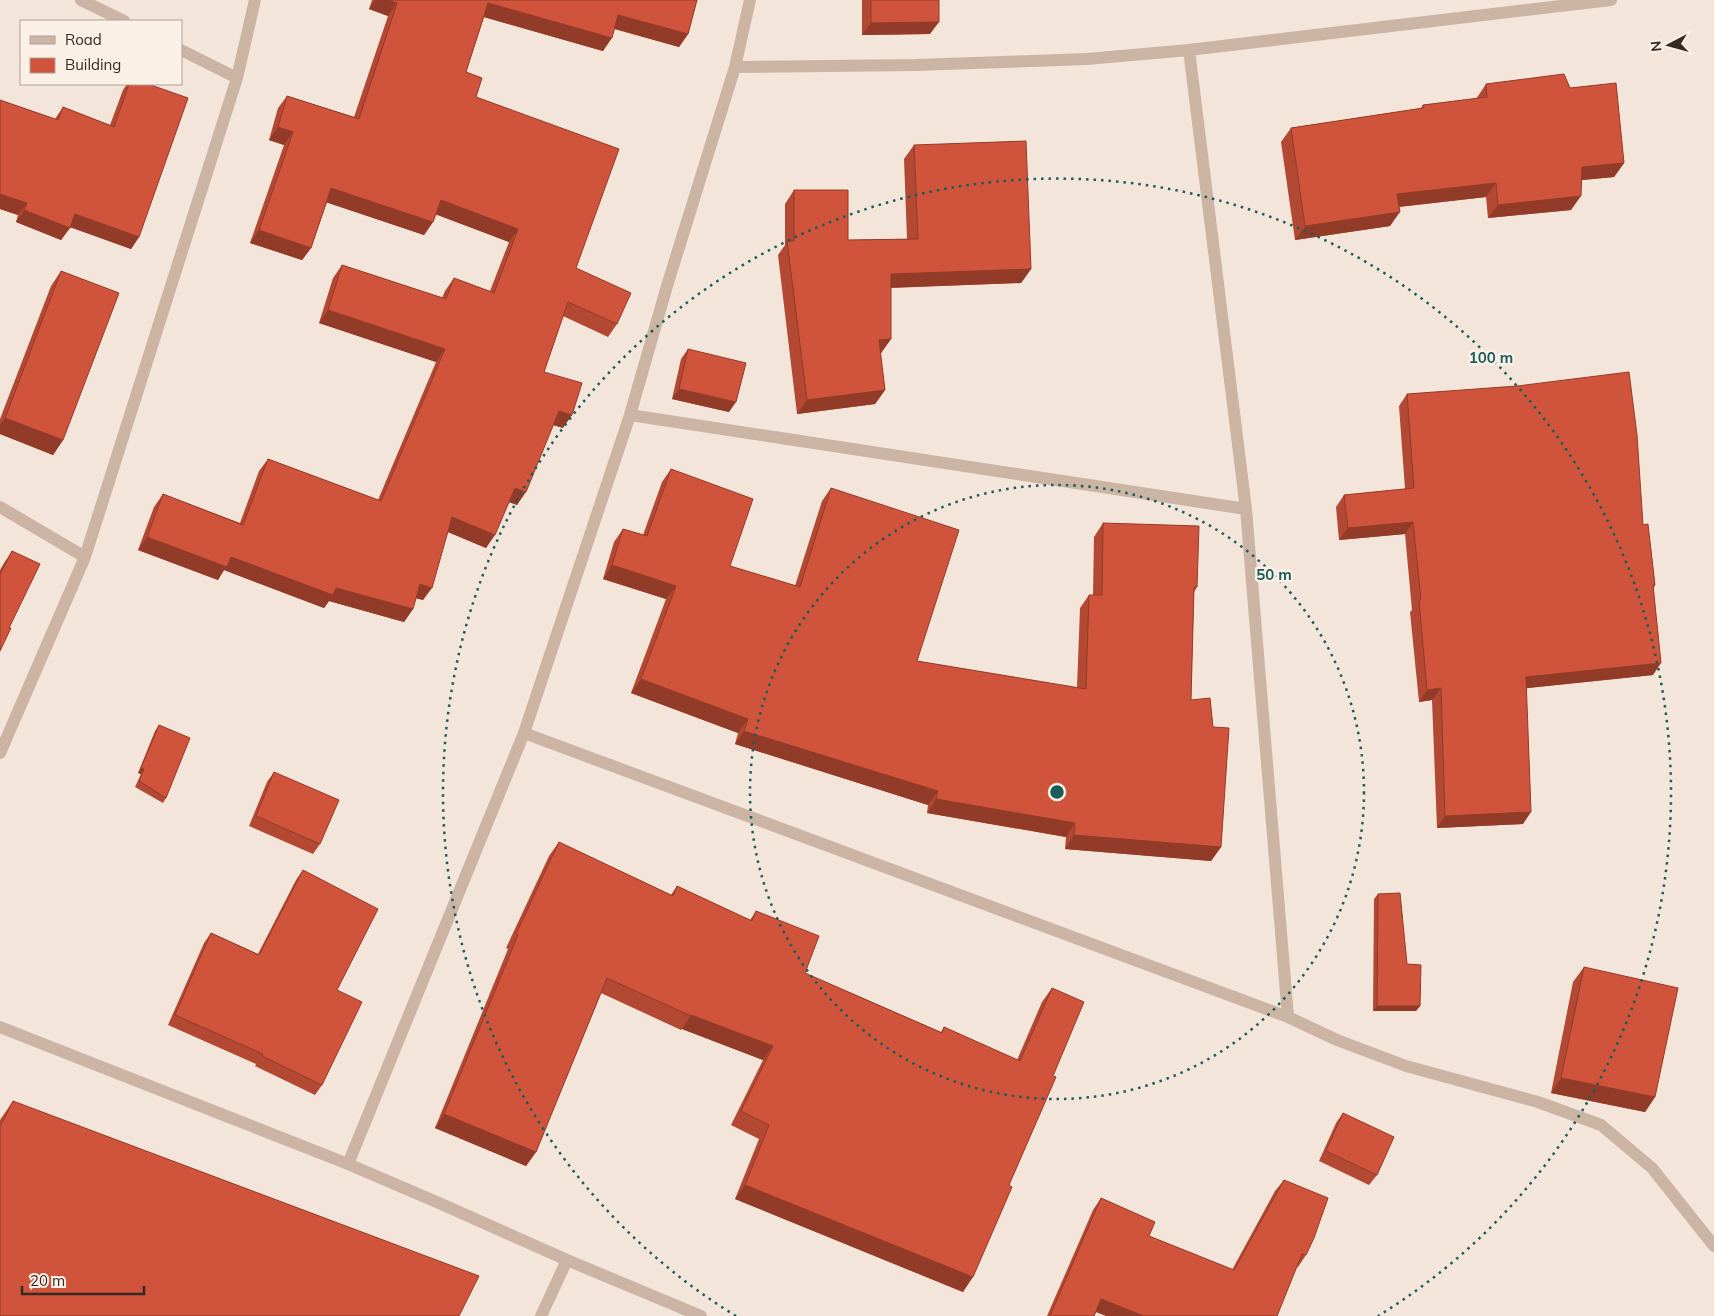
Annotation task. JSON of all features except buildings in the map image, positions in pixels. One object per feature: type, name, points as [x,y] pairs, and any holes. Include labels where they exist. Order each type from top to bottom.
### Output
[{"type":"street","points":[[81,0],[122,20]]},
{"type":"street","points":[[0,753],[85,557],[238,78],[255,0]]},
{"type":"street","points":[[348,1164],[524,733],[630,415],[667,286],[735,67],[750,0]]},
{"type":"street","points":[[735,67],[916,65],[1077,59],[1189,50],[1610,0]]},
{"type":"street","points":[[182,50],[238,78]]},
{"type":"street","points":[[1189,50],[1246,509],[1288,1017]]},
{"type":"street","points":[[630,415],[1246,509]]},
{"type":"street","points":[[0,507],[85,557]]},
{"type":"street","points":[[524,733],[1288,1017],[1337,1040],[1406,1066],[1538,1102],[1601,1125],[1652,1168],[1714,1246]]},
{"type":"street","points":[[0,1027],[348,1164],[439,1202],[566,1260],[701,1316]]},
{"type":"street","points":[[541,1316],[566,1260]]}]
